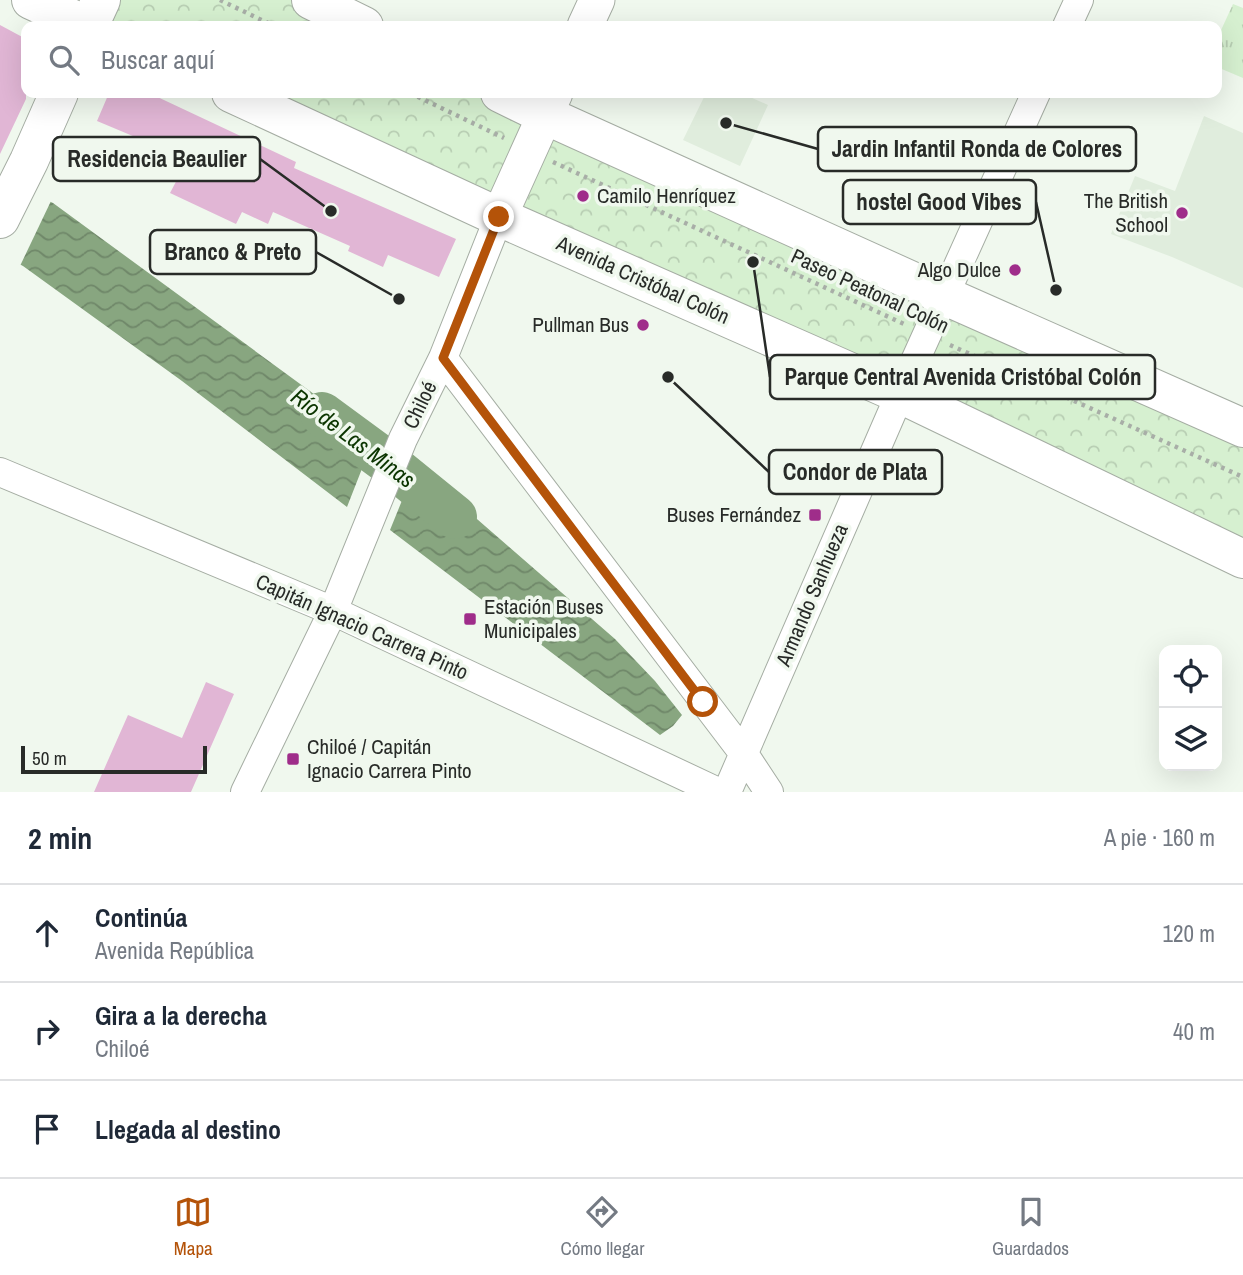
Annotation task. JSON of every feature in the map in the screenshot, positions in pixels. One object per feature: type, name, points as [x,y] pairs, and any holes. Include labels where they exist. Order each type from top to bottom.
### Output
[{"type":"main road","points":[[32,0],[77,21]]},
{"type":"main road","points":[[90,21],[101,0]]},
{"type":"main road","points":[[311,0],[354,21]]},
{"type":"main road","points":[[0,219],[57,98]]},
{"type":"main road","name":"Avenida Cristóbal Colón","points":[[242,98],[499,217],[900,394],[1243,559]]},
{"type":"main road","points":[[523,98],[550,104],[943,295],[1243,428]]},
{"type":"street","points":[[587,21],[597,0]]},
{"type":"street","points":[[1069,21],[1079,0]]},
{"type":"street","name":"Armando Sanhueza","points":[[727,792],[943,295],[1035,98]]},
{"type":"street","name":"Chiloé","points":[[245,792],[333,611],[403,439],[443,358],[499,217],[550,104]]},
{"type":"street","points":[[443,358],[744,754],[769,792]]},
{"type":"street","name":"Capitán Ignacio Carrera Pinto","points":[[0,472],[333,611],[718,792]]},
{"type":"path","points":[[220,0],[264,21]]},
{"type":"path","name":"Paseo Peatonal Colón","points":[[420,98],[927,335],[1243,477]]},
{"type":"shaded area","points":[[704,98],[752,98],[768,105],[740,166],[683,140]]},
{"type":"shaded area","name":"The British School","points":[[1204,116],[1243,133],[1243,288],[1111,234],[1135,176],[1175,191]]},
{"type":"green space","points":[[53,0],[305,0],[351,21],[99,21]]},
{"type":"green space","points":[[1233,4],[1243,8],[1243,78],[1222,69],[1222,28]]},
{"type":"green space","points":[[268,98],[517,98],[1243,432],[1243,539]]},
{"type":"water","points":[[0,178],[53,203],[374,438],[347,507],[182,381],[23,266],[0,254]]},
{"type":"water","points":[[416,466],[615,639],[655,681],[682,715],[673,726],[660,735],[390,530]]},
{"type":"pier","points":[[0,175],[51,201],[20,266],[0,255]]},
{"type":"building","points":[[0,25],[21,36],[21,98],[26,99],[0,154]]},
{"type":"building","points":[[107,98],[160,98],[296,162],[294,168],[456,239],[439,277],[388,255],[383,267],[348,251],[350,246],[273,212],[268,224],[242,212],[236,224],[170,193],[180,174],[153,160],[159,147],[97,121]]},
{"type":"building","points":[[206,682],[234,694],[191,792],[94,792],[128,715],[182,738]]},
{"type":"waterway","name":"Río de Las Minas","points":[[322,414],[455,517]]},
{"type":"place","name":"Jardin Infantil Ronda de Colores","points":[[726,123]]},
{"type":"place","name":"Camilo Henríquez","points":[[583,196]]},
{"type":"place","name":"Residencia Beaulier","points":[[331,211]]},
{"type":"place","name":"The British School","points":[[1182,213]]},
{"type":"place","name":"Parque Central Avenida Cristóbal Colón","points":[[753,262]]},
{"type":"place","name":"Algo Dulce","points":[[1015,270]]},
{"type":"place","name":"hostel Good Vibes","points":[[1056,290]]},
{"type":"place","name":"Branco & Preto","points":[[399,299]]},
{"type":"place","name":"Pullman Bus","points":[[643,325]]},
{"type":"place","name":"Condor de Plata","points":[[668,377]]},
{"type":"place","name":"Buses Fernández","points":[[815,515]]},
{"type":"place","name":"Estación Buses Municipales","points":[[470,619]]},
{"type":"place","name":"Chiloé / Capitán Ignacio Carrera Pinto","points":[[293,759]]},
{"type":"route","points":[[499,217],[443,358],[703,702]]}]
